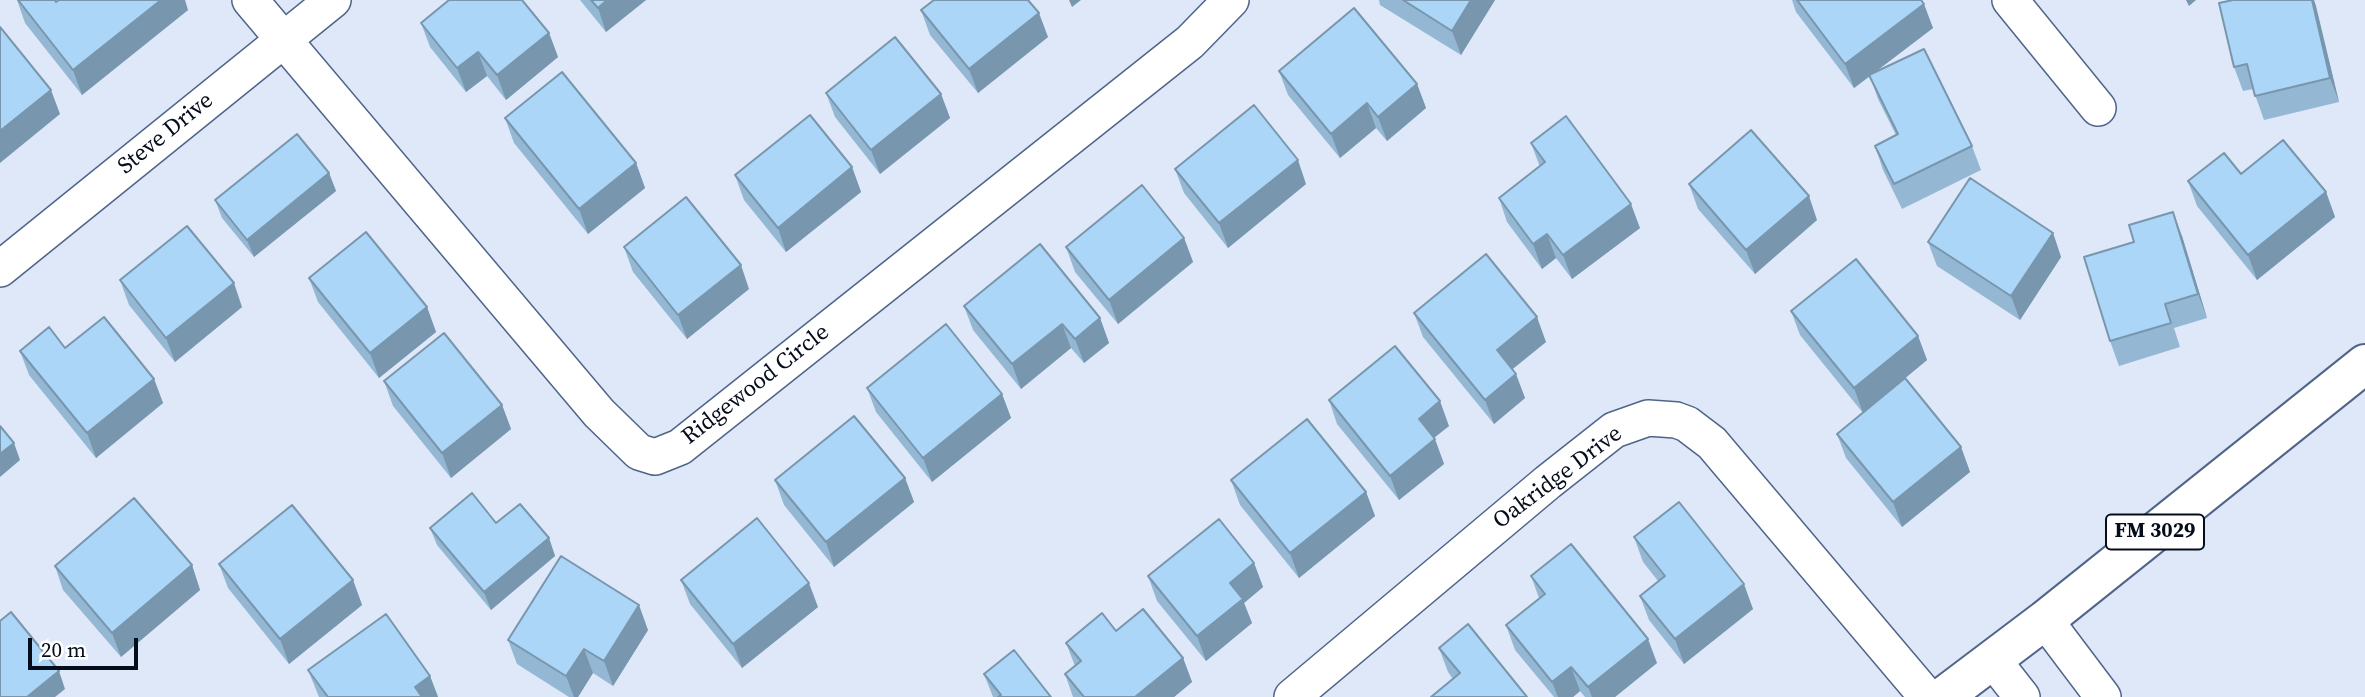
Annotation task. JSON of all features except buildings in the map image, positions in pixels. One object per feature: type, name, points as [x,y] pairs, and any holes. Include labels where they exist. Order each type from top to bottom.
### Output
[{"type":"main road","name":"FM 3029","points":[[1943,697],[2045,620],[2365,364]]},
{"type":"street","name":"Ridgewood Circle","points":[[250,0],[599,413],[639,452],[655,457],[680,447],[1190,42],[1231,0]]},
{"type":"street","name":"Steve Drive","points":[[0,269],[333,0]]},
{"type":"street","points":[[2010,0],[2098,108]]},
{"type":"street","name":"Oakridge Drive","points":[[1292,697],[1614,430],[1648,418],[1687,424],[1712,443],[1927,697]]},
{"type":"street","points":[[2045,620],[2103,697]]},
{"type":"street","points":[[1993,660],[2022,697]]}]
